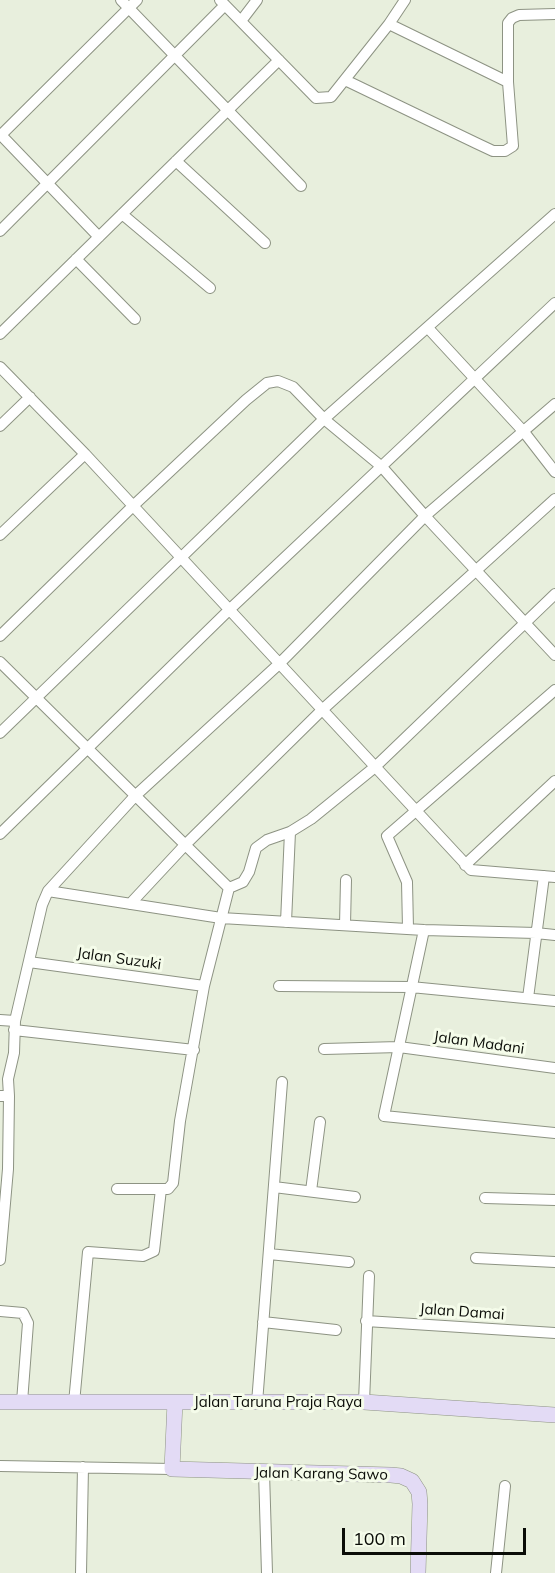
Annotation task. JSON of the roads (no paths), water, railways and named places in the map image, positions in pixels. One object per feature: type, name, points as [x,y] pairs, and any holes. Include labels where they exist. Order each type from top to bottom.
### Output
[{"type":"street","points":[[99,237],[0,135],[125,4],[137,0]]},
{"type":"street","points":[[241,21],[257,0]]},
{"type":"street","points":[[0,231],[174,57],[223,3],[316,98],[331,97],[389,24],[405,0]]},
{"type":"street","points":[[125,4],[174,57],[302,186]]},
{"type":"street","points":[[345,80],[493,151],[505,151],[513,146],[508,82],[507,23],[519,15],[555,14]]},
{"type":"street","points":[[389,24],[508,82]]},
{"type":"street","points":[[0,334],[279,60]]},
{"type":"street","points":[[176,161],[265,243]]},
{"type":"street","points":[[122,214],[210,288]]},
{"type":"street","points":[[0,733],[324,419],[555,214]]},
{"type":"street","points":[[76,260],[135,319]]},
{"type":"street","points":[[0,834],[229,610],[555,303]]},
{"type":"street","points":[[428,328],[524,432],[555,472]]},
{"type":"street","points":[[0,367],[85,453],[465,865],[471,870],[549,876],[536,933],[528,998]]},
{"type":"street","points":[[0,636],[133,506],[267,383],[278,381],[293,387],[324,419],[382,466],[424,516],[555,655]]},
{"type":"street","points":[[0,426],[30,397]]},
{"type":"street","points":[[0,1260],[4,1096],[14,1053],[15,1026],[42,905],[48,891],[135,796],[279,664],[424,516],[555,404]]},
{"type":"street","points":[[0,535],[85,453]]},
{"type":"street","points":[[130,904],[185,845],[322,710],[555,499]]},
{"type":"street","points":[[229,888],[243,882],[249,872],[256,848],[267,840],[290,832],[311,819],[375,767],[555,594]]},
{"type":"street","points":[[0,662],[229,888]]},
{"type":"street","points":[[408,928],[406,882],[387,836],[555,690]]},
{"type":"street","points":[[465,865],[555,781]]},
{"type":"street","points":[[286,922],[290,832]]},
{"type":"street","points":[[345,925],[346,880]]},
{"type":"street","points":[[117,1189],[168,1189],[173,1183],[180,1121],[204,986],[229,888]]},
{"type":"street","points":[[48,891],[221,918],[555,935]]},
{"type":"street","points":[[424,930],[384,1116],[555,1133]]},
{"type":"street","name":"Jalan Suzuki","points":[[29,962],[204,986]]},
{"type":"street","points":[[279,986],[411,987],[555,1001]]},
{"type":"street","points":[[0,1020],[15,1026],[194,1050]]},
{"type":"street","name":"Jalan Madani","points":[[324,1049],[399,1047],[555,1068]]},
{"type":"street","points":[[257,1403],[282,1082]]},
{"type":"street","points":[[311,1191],[320,1122]]},
{"type":"street","points":[[274,1187],[355,1197]]},
{"type":"street","points":[[74,1403],[88,1252],[143,1256],[154,1251],[161,1189]]},
{"type":"street","points":[[485,1198],[555,1200]]},
{"type":"street","points":[[269,1254],[349,1262]]},
{"type":"street","points":[[476,1258],[555,1262]]},
{"type":"street","points":[[364,1402],[369,1276]]},
{"type":"street","points":[[0,1311],[23,1313],[27,1323],[22,1402]]},
{"type":"street","name":"Jalan Damai","points":[[366,1321],[555,1333]]},
{"type":"street","points":[[263,1322],[336,1330]]},
{"type":"street","name":"Jalan Taruna Praja Raya","points":[[0,1402],[364,1402],[555,1415]]},
{"type":"street","points":[[0,1466],[172,1469],[175,1402]]},
{"type":"street","points":[[81,1573],[83,1467]]},
{"type":"street","name":"Jalan Karang Sawo","points":[[172,1469],[401,1476],[412,1481],[419,1492],[418,1573]]},
{"type":"street","points":[[264,1472],[267,1573]]},
{"type":"street","points":[[496,1573],[506,1486]]}]
